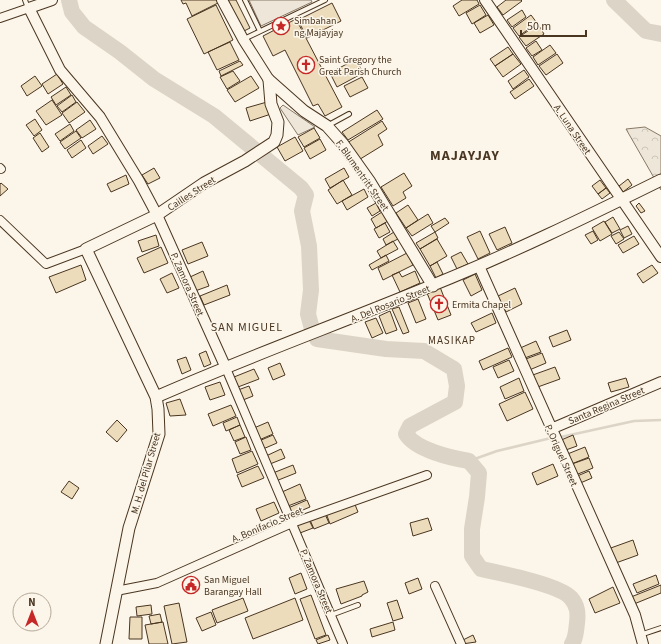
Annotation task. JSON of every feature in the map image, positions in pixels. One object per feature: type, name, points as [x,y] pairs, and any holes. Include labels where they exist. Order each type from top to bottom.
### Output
[{"type":"main road","name":"Cailles Street","points":[[86,249],[157,216],[204,183],[245,161],[274,142],[277,135],[278,122],[271,104],[269,80]]},
{"type":"main road","name":"F. Blumentritt Street","points":[[269,80],[304,111],[327,126],[343,144],[370,182],[433,286]]},
{"type":"main road","name":"A. Del Rosario Street","points":[[156,397],[225,366],[291,343],[433,286],[658,182]]},
{"type":"main road","name":"M. H. del Pilar Street","points":[[86,249],[156,397],[158,409],[159,434],[129,528],[106,644]]},
{"type":"street","points":[[0,18],[27,4],[52,0]]},
{"type":"street","name":"F. Blumentritt Street","points":[[222,0],[269,80]]},
{"type":"street","name":"A. Luna Street","points":[[485,0],[661,257]]},
{"type":"street","name":"P. Zamora Street","points":[[27,4],[60,70],[100,117],[157,216],[225,366],[343,644]]},
{"type":"street","name":"Cailles Street","points":[[0,220],[46,264],[86,249]]},
{"type":"street","name":"P. Origuel Street","points":[[479,266],[550,429],[635,615],[642,639]]},
{"type":"street","name":"Santa Regina Street","points":[[550,429],[661,382]]},
{"type":"street","name":"A. Bonifacio Street","points":[[116,591],[157,582],[292,523],[427,475]]},
{"type":"street","points":[[435,586],[461,644]]},
{"type":"lane","points":[[244,0],[260,31]]},
{"type":"lane","points":[[244,39],[315,2],[325,0]]},
{"type":"lane","points":[[327,126],[349,114]]},
{"type":"lane","points":[[331,614],[358,605]]},
{"type":"lane","points":[[642,639],[661,628]]},
{"type":"green space","points":[[249,0],[311,0],[312,2],[261,26]]},
{"type":"green space","points":[[283,105],[315,127],[298,135],[280,108]]},
{"type":"green space","points":[[645,127],[661,136],[661,190],[626,129]]},
{"type":"building","points":[[181,0],[219,0],[220,2],[192,16],[186,3],[183,4]]},
{"type":"building","points":[[228,0],[236,0],[250,28],[244,31]]},
{"type":"building","points":[[462,0],[477,0],[479,4],[459,16],[453,6]]},
{"type":"building","points":[[506,0],[522,1],[503,15],[497,7]]},
{"type":"building","points":[[332,3],[341,21],[307,38],[298,20]]},
{"type":"building","points":[[216,5],[233,40],[204,54],[187,19]]},
{"type":"building","points":[[480,5],[486,15],[472,24],[466,13]]},
{"type":"building","points":[[522,10],[526,17],[512,27],[507,20]]},
{"type":"building","points":[[488,15],[494,25],[480,33],[474,23]]},
{"type":"building","points":[[531,15],[537,23],[519,36],[513,28]]},
{"type":"building","name":"Saint Gregory the Great Parish Church","points":[[296,19],[342,107],[325,116],[318,104],[313,106],[285,50],[273,56],[263,36]]},
{"type":"building","points":[[538,24],[544,34],[526,46],[519,37]]},
{"type":"building","points":[[536,41],[542,50],[532,56],[526,48]]},
{"type":"building","points":[[230,42],[239,60],[217,70],[208,52]]},
{"type":"building","points":[[550,45],[556,53],[538,65],[533,57]]},
{"type":"building","points":[[508,47],[513,54],[495,66],[490,59]]},
{"type":"building","points":[[513,54],[521,64],[503,77],[495,66]]},
{"type":"building","points":[[557,54],[563,63],[546,75],[539,66]]},
{"type":"building","points":[[356,59],[363,73],[337,87],[330,73]]},
{"type":"building","points":[[240,61],[243,65],[221,76],[219,71]]},
{"type":"building","points":[[524,70],[529,77],[513,89],[508,81]]},
{"type":"building","points":[[233,71],[240,81],[227,89],[220,77]]},
{"type":"building","points":[[57,74],[63,84],[48,94],[42,84]]},
{"type":"building","points":[[35,76],[42,86],[27,96],[21,86]]},
{"type":"building","points":[[251,76],[259,88],[235,102],[227,90]]},
{"type":"building","points":[[362,77],[368,88],[350,97],[344,86]]},
{"type":"building","points":[[529,79],[534,86],[515,99],[510,92]]},
{"type":"building","points":[[66,87],[71,95],[56,105],[51,97]]},
{"type":"building","points":[[72,95],[76,102],[62,112],[57,106]]},
{"type":"building","points":[[52,100],[62,115],[46,125],[36,111]]},
{"type":"building","points":[[77,102],[85,112],[69,123],[62,113]]},
{"type":"building","points":[[267,102],[271,114],[250,121],[246,108]]},
{"type":"building","points":[[377,110],[383,119],[348,140],[342,132]]},
{"type":"building","points":[[35,119],[42,130],[34,136],[26,125]]},
{"type":"building","points":[[90,120],[96,129],[82,138],[76,130]]},
{"type":"building","points":[[382,121],[387,129],[378,135],[383,145],[357,161],[347,143]]},
{"type":"building","points":[[70,124],[74,131],[60,141],[55,134]]},
{"type":"building","points":[[314,128],[320,138],[304,147],[298,137]]},
{"type":"building","points":[[76,131],[81,138],[65,149],[60,142]]},
{"type":"building","points":[[40,133],[49,147],[42,152],[33,138]]},
{"type":"building","points":[[102,136],[108,144],[93,154],[88,146]]},
{"type":"building","points":[[295,137],[303,151],[285,161],[277,147]]},
{"type":"building","points":[[320,139],[326,150],[310,159],[304,148]]},
{"type":"building","points":[[81,140],[86,148],[72,158],[67,150]]},
{"type":"building","points":[[154,168],[160,178],[148,184],[142,175]]},
{"type":"building","points":[[344,168],[349,177],[330,188],[325,179]]},
{"type":"building","points":[[404,173],[412,186],[403,192],[406,198],[393,206],[381,187]]},
{"type":"building","points":[[126,175],[129,184],[111,192],[107,184]]},
{"type":"building","points":[[628,179],[632,185],[623,192],[619,186]]},
{"type":"building","points":[[343,180],[352,195],[337,204],[328,190]]},
{"type":"building","points":[[600,180],[606,188],[598,194],[592,186]]},
{"type":"building","points":[[1,183],[8,189],[0,196],[0,184]]},
{"type":"building","points":[[606,188],[610,193],[602,199],[598,194]]},
{"type":"building","points":[[364,189],[368,197],[347,210],[342,201]]},
{"type":"building","points":[[376,203],[380,211],[372,216],[367,208]]},
{"type":"building","points":[[639,203],[645,211],[641,213],[636,206]]},
{"type":"building","points":[[408,205],[418,220],[406,228],[396,213]]},
{"type":"building","points":[[382,212],[388,221],[376,228],[371,219]]},
{"type":"building","points":[[428,214],[433,223],[412,236],[406,228]]},
{"type":"building","points":[[613,217],[620,229],[612,233],[605,222]]},
{"type":"building","points":[[445,218],[449,223],[435,232],[431,226]]},
{"type":"building","points":[[604,221],[612,234],[600,241],[592,228]]},
{"type":"building","points":[[385,223],[390,232],[379,238],[374,229]]},
{"type":"building","points":[[628,226],[632,234],[624,238],[620,230]]},
{"type":"building","points":[[505,227],[512,243],[497,250],[489,234]]},
{"type":"building","points":[[480,231],[490,253],[478,259],[467,237]]},
{"type":"building","points":[[593,231],[598,240],[591,244],[585,235]]},
{"type":"building","points":[[394,232],[398,239],[386,245],[383,239]]},
{"type":"building","points":[[435,232],[438,238],[420,249],[416,243]]},
{"type":"building","points":[[619,232],[624,239],[616,244],[611,236]]},
{"type":"building","points":[[156,235],[159,246],[142,252],[138,241]]},
{"type":"building","points":[[634,236],[639,244],[623,253],[618,245]]},
{"type":"building","points":[[437,239],[447,256],[430,266],[420,249]]},
{"type":"building","points":[[393,241],[398,249],[381,258],[377,251]]},
{"type":"building","points":[[202,242],[208,256],[188,264],[182,250]]},
{"type":"building","points":[[161,247],[168,263],[144,273],[137,258]]},
{"type":"building","points":[[461,252],[468,264],[457,269],[451,257]]},
{"type":"building","points":[[407,253],[413,265],[383,280],[378,268]]},
{"type":"building","points":[[386,255],[389,261],[372,270],[369,265]]},
{"type":"building","points":[[437,262],[443,274],[436,278],[430,266]]},
{"type":"building","points":[[81,265],[86,280],[56,293],[49,277]]},
{"type":"building","points":[[652,265],[658,273],[643,283],[637,274]]},
{"type":"building","points":[[203,271],[209,286],[195,291],[190,277]]},
{"type":"building","points":[[415,271],[420,283],[400,292],[392,275],[399,272],[402,277]]},
{"type":"building","points":[[172,273],[179,288],[167,293],[160,279]]},
{"type":"building","points":[[475,274],[482,290],[471,296],[463,280]]},
{"type":"building","points":[[227,285],[230,295],[204,305],[200,296]]},
{"type":"building","name":"Ermita Chapel","points":[[440,287],[451,315],[438,320],[427,293]]},
{"type":"building","points":[[515,288],[522,304],[506,312],[498,296]]},
{"type":"building","points":[[418,299],[426,319],[416,323],[408,303]]},
{"type":"building","points":[[399,307],[409,332],[403,334],[392,309]]},
{"type":"building","points":[[390,311],[397,330],[386,334],[379,316]]},
{"type":"building","points":[[492,313],[496,323],[476,332],[471,323]]},
{"type":"building","points":[[376,318],[383,333],[372,338],[365,322]]},
{"type":"building","points":[[567,330],[571,340],[553,347],[549,337]]},
{"type":"building","points":[[536,341],[541,352],[522,359],[518,349]]},
{"type":"building","points":[[508,348],[512,357],[483,370],[479,361]]},
{"type":"building","points":[[206,351],[211,364],[204,367],[199,354]]},
{"type":"building","points":[[542,353],[546,363],[527,371],[523,360]]},
{"type":"building","points":[[186,357],[191,370],[182,374],[177,360]]},
{"type":"building","points":[[509,360],[514,371],[498,378],[493,367]]},
{"type":"building","points":[[280,363],[285,375],[273,380],[268,368]]},
{"type":"building","points":[[555,367],[560,379],[535,388],[530,376]]},
{"type":"building","points":[[254,369],[259,379],[238,387],[234,377]]},
{"type":"building","points":[[519,378],[524,391],[505,399],[500,387]]},
{"type":"building","points":[[626,378],[629,387],[611,392],[608,383]]},
{"type":"building","points":[[220,382],[225,395],[210,400],[205,387]]},
{"type":"building","points":[[249,386],[253,396],[243,400],[238,390]]},
{"type":"building","points":[[525,392],[533,409],[507,421],[499,404]]},
{"type":"building","points":[[180,399],[186,415],[170,416],[166,403]]},
{"type":"building","points":[[231,405],[236,416],[213,426],[208,414]]},
{"type":"building","points":[[237,417],[240,425],[226,431],[223,423]]},
{"type":"building","points":[[117,420],[127,430],[117,442],[106,432]]},
{"type":"building","points":[[268,422],[273,434],[259,440],[254,428]]},
{"type":"building","points":[[240,425],[245,437],[234,441],[229,430]]},
{"type":"building","points":[[273,435],[277,443],[263,449],[259,441]]},
{"type":"building","points":[[573,435],[577,446],[563,451],[559,441]]},
{"type":"building","points":[[246,437],[251,450],[240,454],[235,442]]},
{"type":"building","points":[[585,447],[589,457],[569,465],[565,455]]},
{"type":"building","points":[[281,449],[285,458],[270,464],[266,456]]},
{"type":"building","points":[[252,451],[258,464],[237,473],[232,459]]},
{"type":"building","points":[[589,458],[593,468],[573,476],[569,465]]},
{"type":"building","points":[[553,464],[558,476],[537,485],[532,473]]},
{"type":"building","points":[[293,465],[296,473],[276,481],[273,473]]},
{"type":"building","points":[[258,466],[264,478],[242,487],[237,475]]},
{"type":"building","points":[[589,471],[592,478],[578,484],[575,477]]},
{"type":"building","points":[[69,481],[79,488],[72,499],[61,492]]},
{"type":"building","points":[[300,484],[306,499],[288,506],[282,492]]},
{"type":"building","points":[[307,500],[310,507],[291,515],[288,508]]},
{"type":"building","points":[[274,502],[279,513],[261,521],[256,509]]},
{"type":"building","points":[[354,502],[358,512],[330,524],[326,513]]},
{"type":"building","points":[[325,514],[329,523],[314,529],[310,520]]},
{"type":"building","points":[[428,518],[432,530],[413,536],[410,523]]},
{"type":"building","points":[[309,520],[313,528],[300,533],[297,525]]},
{"type":"building","points":[[633,540],[638,555],[613,564],[608,549]]},
{"type":"building","points":[[301,573],[307,589],[295,594],[289,578]]},
{"type":"building","points":[[656,575],[659,584],[637,593],[633,584]]},
{"type":"building","points":[[418,578],[422,589],[409,594],[405,583]]},
{"type":"building","points":[[364,581],[368,592],[362,596],[341,604],[336,589]]},
{"type":"building","points":[[661,585],[661,593],[634,604],[631,597]]},
{"type":"building","points":[[613,587],[620,603],[595,613],[589,599]]},
{"type":"building","points":[[311,595],[326,635],[315,639],[300,599]]},
{"type":"building","points":[[243,598],[248,611],[217,623],[212,610]]},
{"type":"building","points":[[295,598],[303,620],[253,639],[245,618]]},
{"type":"building","points":[[397,600],[403,618],[393,621],[387,603]]},
{"type":"building","points":[[179,603],[187,642],[172,644],[164,606]]},
{"type":"building","points":[[151,605],[152,614],[137,616],[136,607]]},
{"type":"building","points":[[211,612],[216,625],[202,631],[196,618]]},
{"type":"building","points":[[160,614],[162,622],[151,624],[149,616]]},
{"type":"building","points":[[130,617],[142,617],[142,639],[129,639]]},
{"type":"building","points":[[163,622],[168,644],[149,644],[145,625]]},
{"type":"building","points":[[393,622],[395,630],[372,637],[370,629]]},
{"type":"building","points":[[328,635],[330,640],[318,644],[316,640]]},
{"type":"building","points":[[473,635],[476,642],[462,644],[461,641]]},
{"type":"waterway","points":[[69,0],[72,12],[84,27],[120,52],[154,79],[214,116],[301,188],[306,195],[302,211],[309,246],[311,290],[308,314],[312,329],[317,339],[386,349],[424,351],[454,369],[457,386],[455,402],[410,426],[406,434],[411,440],[426,449],[453,458],[469,461],[479,473],[472,529],[472,556],[481,569],[543,584],[565,593],[571,598],[577,610],[576,634],[572,644]]},
{"type":"waterway","points":[[614,0],[646,31],[661,34]]},
{"type":"waterway","points":[[561,437],[634,421],[661,420]]},
{"type":"waterway","points":[[469,461],[497,451],[551,438]]},
{"type":"place","name":"Simbahan ng Majayjay","points":[[281,26]]},
{"type":"place","name":"Saint Gregory the Great Parish Church","points":[[306,65]]},
{"type":"place","name":"Ermita Chapel","points":[[439,304]]},
{"type":"place","name":"San Miguel Barangay Hall","points":[[191,585]]},
{"type":"district","name":"MAJAYJAY","points":[[465,155]]},
{"type":"district","name":"SAN MIGUEL","points":[[247,327]]},
{"type":"district","name":"MASIKAP","points":[[452,340]]}]
